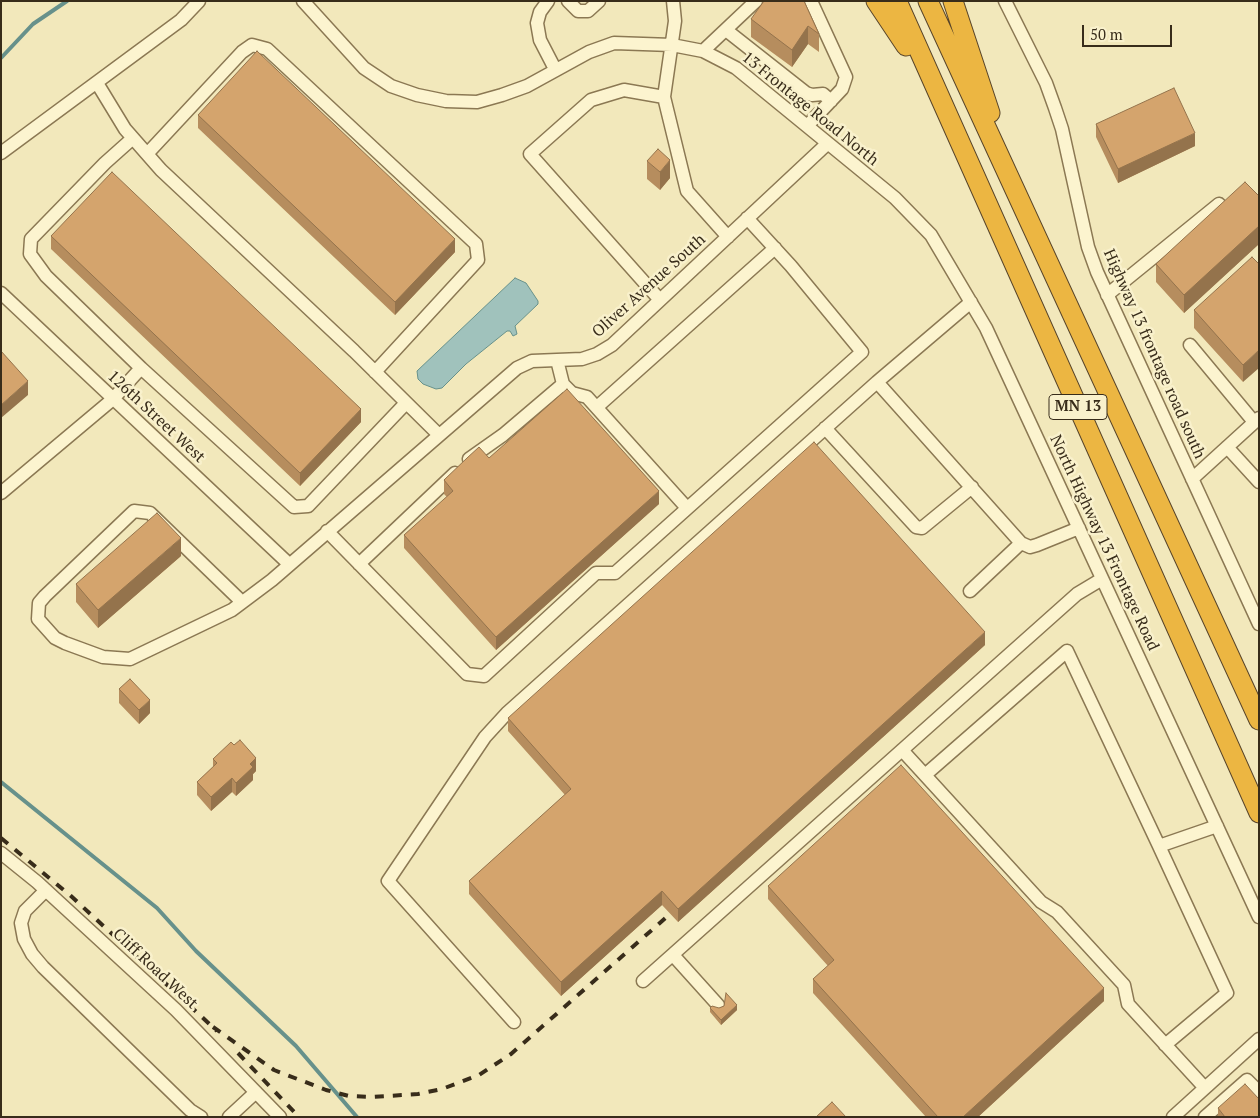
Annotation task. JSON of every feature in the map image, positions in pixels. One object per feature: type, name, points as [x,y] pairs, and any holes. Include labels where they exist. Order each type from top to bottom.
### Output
[{"type":"highway","points":[[876,1],[913,58],[964,152]]},
{"type":"highway","name":"MN 13","points":[[896,1],[1259,813]]},
{"type":"highway","name":"MN 13","points":[[928,1],[1259,720]]},
{"type":"highway","points":[[953,1],[1014,188]]},
{"type":"street","points":[[1,153],[181,20],[200,1]]},
{"type":"street","name":"13 Frontage Road North","points":[[303,1],[364,68],[391,86],[417,95],[446,101],[477,102],[527,86],[589,52],[614,43],[672,45],[703,51],[736,68],[895,198]]},
{"type":"street","points":[[548,1],[540,12],[537,23],[540,40],[555,69]]},
{"type":"street","points":[[568,1],[578,11],[588,11],[599,1]]},
{"type":"street","points":[[673,1],[675,21],[664,97],[687,191],[728,237]]},
{"type":"street","points":[[703,51],[756,1]]},
{"type":"street","points":[[807,126],[842,89],[846,77],[811,1]]},
{"type":"street","name":"Highway 13 frontage road south","points":[[1005,1],[1046,83],[1062,129],[1088,247],[1108,295],[1259,624]]},
{"type":"street","points":[[726,30],[806,93],[812,95],[823,94],[831,101]]},
{"type":"street","points":[[147,154],[242,52],[252,45],[267,49],[476,244],[478,260],[375,372]]},
{"type":"street","points":[[96,83],[133,138],[147,154],[438,434]]},
{"type":"street","points":[[660,300],[530,154],[591,100],[624,90],[664,97]]},
{"type":"street","points":[[133,138],[105,163],[30,239],[30,254],[46,276],[141,368],[294,507],[308,506],[406,403]]},
{"type":"street","name":"Oliver Avenue South","points":[[242,602],[150,513],[134,511],[45,596],[39,603],[38,619],[55,638],[65,643],[103,657],[130,659],[232,610],[242,602],[289,564],[517,368],[532,361],[582,359],[597,354],[612,345],[828,143]]},
{"type":"street","name":"North Highway 13 Frontage Road","points":[[895,198],[931,235],[986,328],[1259,917]]},
{"type":"street","points":[[1108,295],[1219,204]]},
{"type":"street","points":[[327,531],[467,674],[484,676],[596,573],[615,572],[862,352],[775,248],[747,218]]},
{"type":"street","points":[[596,407],[775,248]]},
{"type":"street","name":"126th Street West","points":[[1,293],[289,564]]},
{"type":"street","points":[[514,1022],[388,881],[485,737],[506,713],[824,428],[971,302]]},
{"type":"street","points":[[1190,345],[1256,420],[1192,479]]},
{"type":"street","points":[[558,360],[562,384],[572,393],[587,397],[687,508]]},
{"type":"street","points":[[1,493],[114,399],[141,368]]},
{"type":"street","points":[[877,382],[1021,543],[1030,547],[1079,528]]},
{"type":"street","points":[[360,564],[474,454],[503,435],[562,384]]},
{"type":"street","points":[[824,428],[916,527],[922,528],[972,487]]},
{"type":"street","points":[[1227,447],[1259,482]]},
{"type":"street","points":[[970,591],[1021,543]]},
{"type":"street","points":[[643,982],[1076,594],[1102,579]]},
{"type":"street","points":[[925,775],[1067,651],[1227,994],[1166,1045]]},
{"type":"street","points":[[902,750],[1041,902],[1057,912],[1124,985],[1128,1004],[1205,1088]]},
{"type":"street","points":[[1159,846],[1217,826]]},
{"type":"street","name":"Cliff Road West","points":[[3,859],[46,890],[176,1010],[280,1117]]},
{"type":"street","points":[[46,890],[25,911],[21,923],[24,940],[32,954],[43,968],[190,1110],[201,1117]]},
{"type":"street","points":[[673,955],[718,1005]]},
{"type":"street","points":[[1181,1114],[1205,1088],[1259,1040]]},
{"type":"street","points":[[1233,1063],[1259,1092]]},
{"type":"street","points":[[1205,1117],[1247,1080]]},
{"type":"street","points":[[229,1117],[256,1092]]},
{"type":"water","points":[[515,278],[526,283],[538,301],[538,304],[515,326],[517,334],[513,336],[510,331],[507,331],[466,364],[442,388],[436,389],[423,384],[418,379],[417,371]]},
{"type":"building","points":[[764,1],[804,1],[819,34],[808,26],[792,50],[751,19]]},
{"type":"building","points":[[257,51],[455,239],[395,302],[198,115]]},
{"type":"building","points":[[1174,88],[1195,133],[1118,169],[1096,124]]},
{"type":"building","points":[[658,149],[670,160],[660,172],[647,161]]},
{"type":"building","points":[[112,172],[361,409],[300,473],[51,236]]},
{"type":"building","points":[[1245,182],[1259,196],[1259,226],[1184,295],[1156,264]]},
{"type":"building","points":[[1252,257],[1259,264],[1259,350],[1243,365],[1194,310]]},
{"type":"building","points":[[1,351],[28,381],[1,405]]},
{"type":"building","points":[[567,389],[659,491],[496,637],[404,535],[453,491],[444,480],[479,447],[489,458]]},
{"type":"building","points":[[814,442],[985,632],[678,909],[662,891],[561,982],[469,881],[571,789],[508,718]]},
{"type":"building","points":[[157,513],[181,538],[98,610],[76,584]]},
{"type":"building","points":[[130,679],[150,700],[139,710],[119,689]]},
{"type":"building","points":[[240,740],[256,758],[250,764],[253,767],[236,783],[232,778],[211,797],[197,782],[217,763],[213,759],[231,742],[234,745]]},
{"type":"building","points":[[901,765],[1104,988],[963,1117],[938,1117],[813,979],[834,960],[768,886]]},
{"type":"building","points":[[726,993],[737,1005],[721,1020],[710,1008],[712,1006],[719,1008],[724,1006]]},
{"type":"building","points":[[1245,1084],[1259,1099],[1259,1117],[1225,1117],[1218,1108]]},
{"type":"building","points":[[832,1102],[846,1117],[816,1117]]},
{"type":"waterway","points":[[1,58],[33,24],[67,1]]},
{"type":"waterway","points":[[1,782],[157,908],[196,951],[296,1046],[357,1117]]},
{"type":"railway","points":[[1,838],[71,896],[217,1031]]},
{"type":"railway","points":[[213,1027],[274,1070],[326,1090],[349,1096],[372,1097],[418,1094],[442,1089],[479,1075],[511,1054],[670,914]]},
{"type":"railway","points":[[238,1053],[299,1117]]}]
